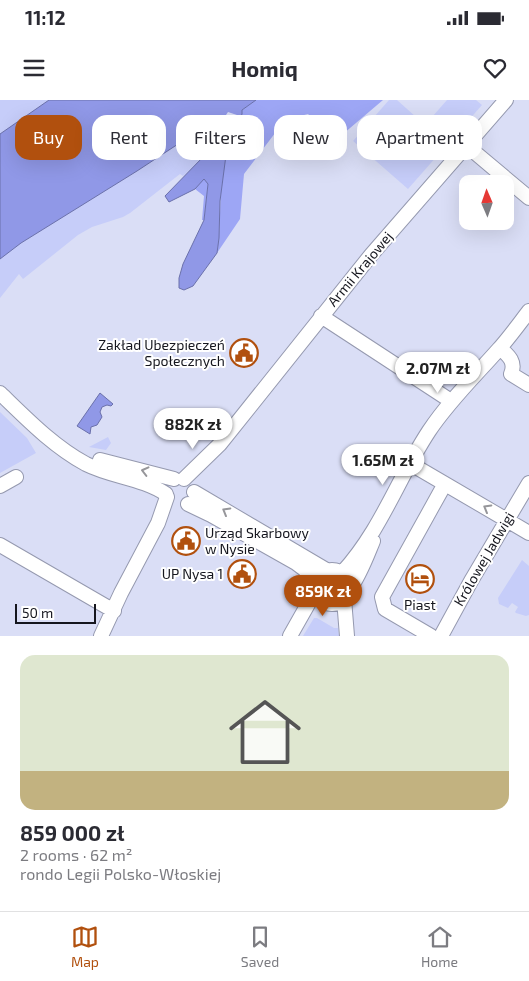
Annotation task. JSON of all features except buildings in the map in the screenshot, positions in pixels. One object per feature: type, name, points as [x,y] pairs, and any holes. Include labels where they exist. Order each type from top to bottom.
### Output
[{"type":"street","name":"Armii Krajowej","points":[[482,127],[506,100]]},
{"type":"street","points":[[482,158],[529,198]]},
{"type":"street","name":"Armii Krajowej","points":[[101,636],[121,593],[158,523],[180,492],[210,464],[220,444],[321,316],[345,289],[371,254],[453,160]]},
{"type":"street","points":[[290,636],[320,576],[335,572],[353,561],[380,521],[428,433],[451,401],[500,348],[529,311]]},
{"type":"street","points":[[321,316],[451,401]]},
{"type":"street","points":[[500,348],[513,362],[514,368],[511,374],[529,385]]},
{"type":"street","points":[[0,393],[49,440],[72,454],[180,492],[347,578],[347,636]]},
{"type":"street","points":[[410,464],[443,486],[529,533]]},
{"type":"street","points":[[0,486],[16,477]]},
{"type":"street","name":"Królowej Jadwigi","points":[[441,636],[529,483]]},
{"type":"street","points":[[431,636],[385,609],[382,596],[443,486]]},
{"type":"street","points":[[180,492],[211,515],[296,563],[304,569],[316,587],[318,596],[328,603],[336,603],[347,595],[363,567],[380,521]]},
{"type":"street","points":[[0,545],[114,611]]},
{"type":"shaded area","points":[[0,100],[49,100],[27,115],[15,115],[15,124],[0,134]]},
{"type":"shaded area","points":[[49,100],[256,100],[242,110],[242,115],[176,115],[176,145],[166,152],[166,115],[92,115],[92,160],[154,160],[21,243],[0,259],[0,134],[15,124],[15,160],[82,160],[82,115],[27,115]]},
{"type":"shaded area","points":[[256,100],[383,100],[365,115],[357,115],[357,122],[347,131],[347,115],[274,115],[274,134],[264,148],[264,115],[242,115],[242,110]]},
{"type":"shaded area","points":[[389,100],[397,100],[414,115],[376,115]]},
{"type":"shaded area","points":[[447,100],[476,100],[482,105],[473,115],[434,115]]},
{"type":"shaded area","points":[[357,136],[357,144],[353,141]]},
{"type":"shaded area","points":[[176,145],[176,160],[199,160],[183,176],[180,174],[130,213],[92,227],[78,235],[23,279],[19,274],[0,298],[0,259],[21,243],[154,160],[166,160],[166,152]]},
{"type":"shaded area","points":[[200,160],[225,160],[220,201],[217,253],[193,286],[184,290],[179,288],[179,278],[183,264],[204,220],[208,184],[204,179],[195,189],[169,202],[165,196]]},
{"type":"shaded area","points":[[225,160],[255,160],[244,174],[240,219],[217,253],[222,179]]},
{"type":"shaded area","points":[[375,160],[434,160],[408,189]]},
{"type":"shaded area","points":[[204,178],[208,184],[204,220],[202,220],[204,196],[195,189]]},
{"type":"shaded area","points":[[100,393],[113,404],[102,407],[100,412],[102,417],[97,425],[91,427],[90,434],[77,426]]},
{"type":"shaded area","points":[[0,412],[27,438],[36,453],[0,473]]},
{"type":"shaded area","points":[[108,437],[111,443],[106,450],[89,447]]},
{"type":"shaded area","points":[[522,560],[529,566],[529,615],[526,616],[516,613],[518,607],[512,603],[508,608],[499,604],[498,598]]},
{"type":"shaded area","points":[[332,577],[339,580],[342,587],[339,594],[332,597],[325,594],[322,587],[325,580]]},
{"type":"shaded area","points":[[314,618],[334,628],[338,628],[339,636],[303,636]]},
{"type":"pier","points":[[228,112],[237,115],[226,115]]},
{"type":"place","name":"Zakład Ubezpieczeń Społecznych","points":[[244,353]]},
{"type":"place","name":"Urząd Skarbowy w Nysie","points":[[186,541]]},
{"type":"place","name":"UP Nysa 1","points":[[242,574]]},
{"type":"place","name":"Piast","points":[[420,579]]}]
